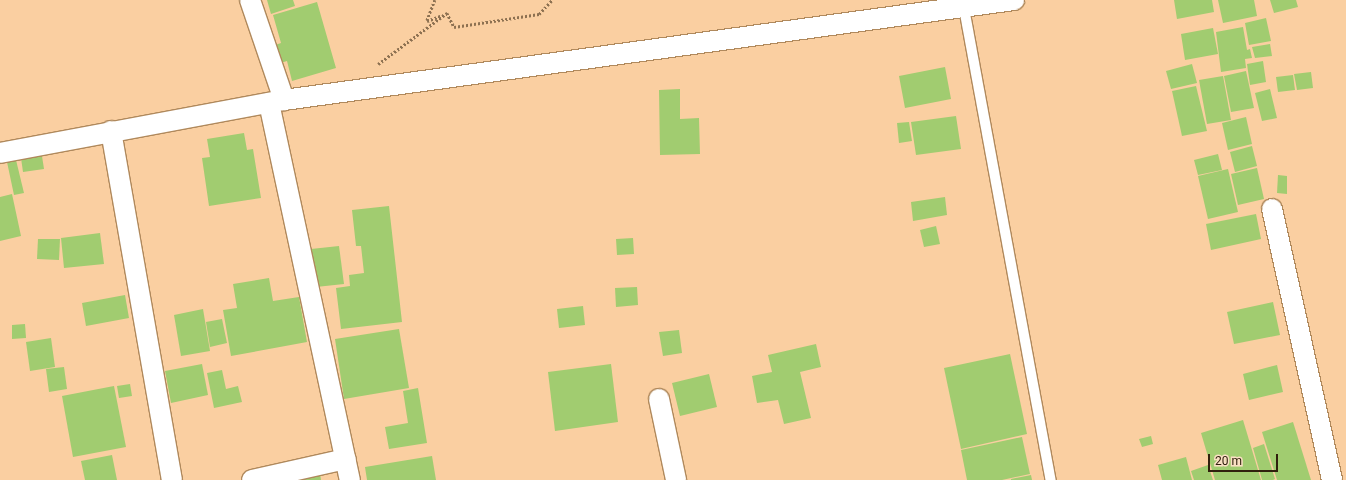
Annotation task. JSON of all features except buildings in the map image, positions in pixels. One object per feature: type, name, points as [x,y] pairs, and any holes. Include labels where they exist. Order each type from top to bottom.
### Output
[{"type":"street","points":[[250,0],[277,102],[350,480]]},
{"type":"street","points":[[0,153],[111,131],[277,102],[1014,0]]},
{"type":"street","points":[[111,131],[172,480]]},
{"type":"street","points":[[1272,209],[1332,480]]},
{"type":"street","points":[[659,399],[676,480]]},
{"type":"street","points":[[252,480],[346,459]]},
{"type":"lane","points":[[964,8],[1051,480]]},
{"type":"path","points":[[435,0],[428,21],[447,14]]},
{"type":"path","points":[[447,14],[454,27],[539,14],[552,0]]},
{"type":"path","points":[[367,90],[369,70],[447,14]]}]
